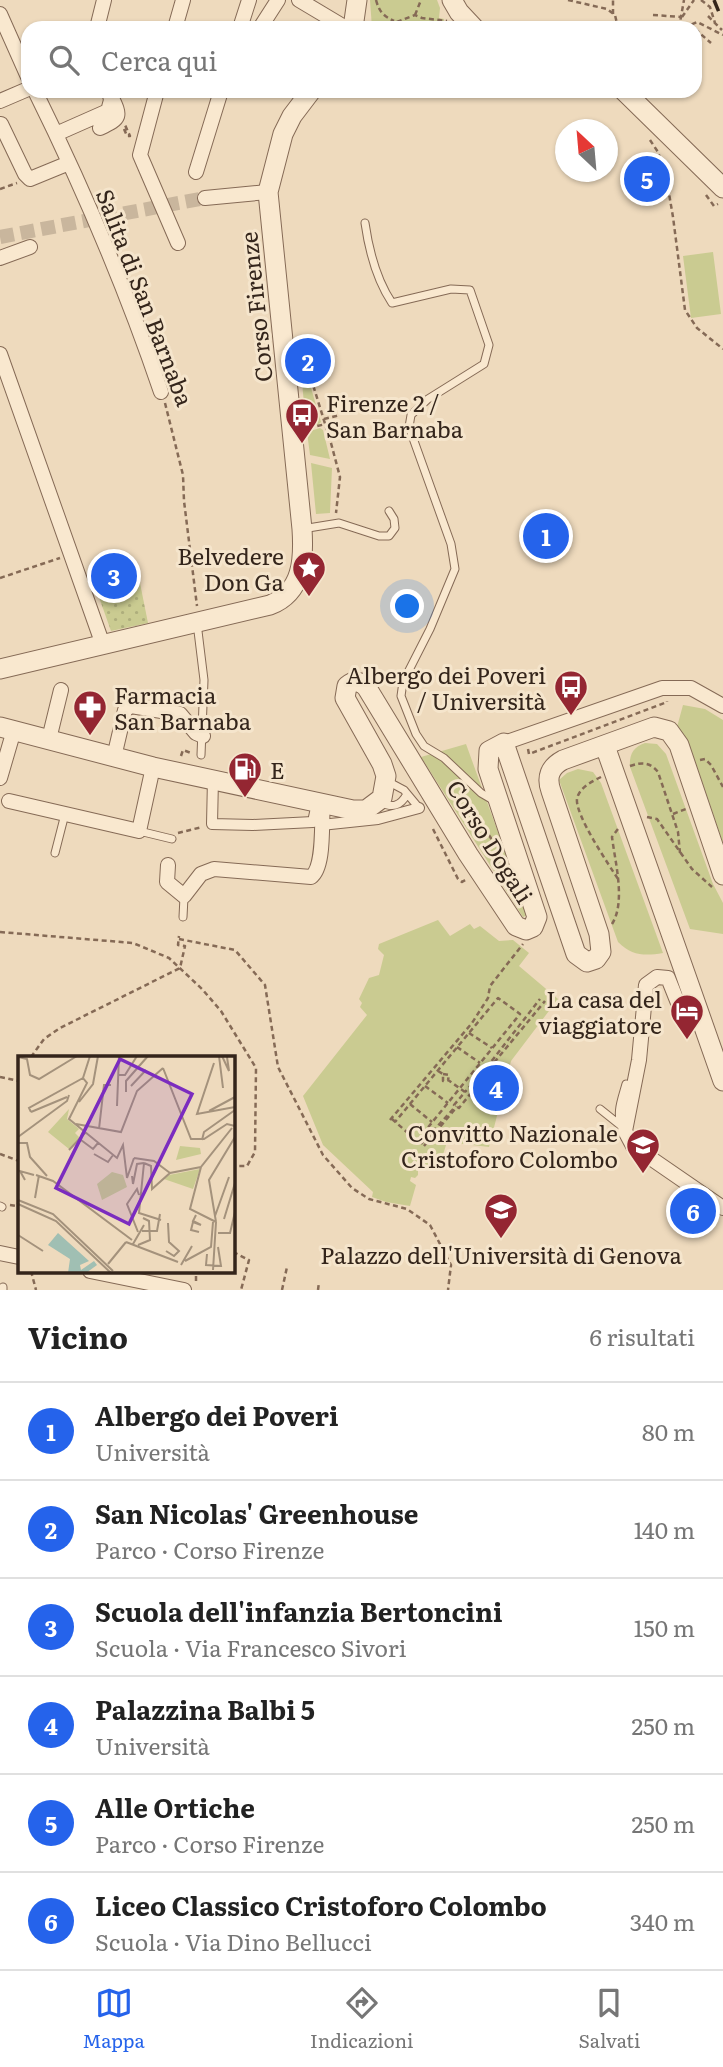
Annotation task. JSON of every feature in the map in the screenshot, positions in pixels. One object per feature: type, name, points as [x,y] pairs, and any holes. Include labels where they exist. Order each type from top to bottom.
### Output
[{"type":"street","points":[[99,21],[104,0]]},
{"type":"street","points":[[177,21],[183,0]]},
{"type":"street","points":[[242,21],[250,0]]},
{"type":"street","points":[[264,21],[278,0]]},
{"type":"street","points":[[300,0],[333,21]]},
{"type":"street","points":[[354,21],[357,0]]},
{"type":"street","points":[[452,0],[467,21]]},
{"type":"street","points":[[0,14],[21,61]]},
{"type":"street","points":[[0,101],[21,92]]},
{"type":"street","name":"Salita di San Barnaba","points":[[38,98],[129,304],[161,391]]},
{"type":"street","points":[[56,134],[108,111],[109,98]]},
{"type":"street","points":[[100,128],[118,117],[112,98]]},
{"type":"street","points":[[155,98],[140,152],[141,159],[178,243]]},
{"type":"street","points":[[196,172],[219,98]]},
{"type":"street","name":"Corso Firenze","points":[[0,669],[103,645],[199,616],[270,605],[284,597],[301,572],[304,555],[302,529],[268,192],[283,134],[292,116],[306,98]]},
{"type":"street","points":[[631,98],[723,188]]},
{"type":"street","points":[[1,124],[30,179],[69,163]]},
{"type":"street","points":[[205,198],[268,192]]},
{"type":"street","points":[[0,258],[30,247]]},
{"type":"street","points":[[1,362],[103,645]]},
{"type":"street","name":"Corso Dogali","points":[[386,780],[382,764],[345,698],[345,690],[353,682],[361,683],[367,688],[468,854],[516,926],[522,930],[533,928],[537,917],[488,769],[488,755],[492,748],[504,743],[578,965],[599,956],[602,948],[599,934]]},
{"type":"street","points":[[504,743],[662,688],[691,688],[716,695],[723,706]]},
{"type":"street","points":[[49,739],[61,690]]},
{"type":"street","points":[[114,757],[125,710],[131,706],[180,714],[196,733],[203,736]]},
{"type":"street","points":[[599,934],[548,784],[551,769],[602,737],[646,728],[662,728],[674,736],[685,764],[719,883]]},
{"type":"street","points":[[0,778],[7,729],[153,767],[353,810],[366,810],[378,802],[382,798],[386,780]]},
{"type":"street","points":[[602,737],[723,1081]]},
{"type":"street","points":[[9,801],[139,831],[153,767]]},
{"type":"street","points":[[213,779],[212,824],[313,822],[320,803]]},
{"type":"street","points":[[167,865],[167,882],[184,896],[201,874],[214,869],[304,877],[314,875],[320,858],[320,803]]},
{"type":"street","points":[[321,825],[378,819],[419,808]]},
{"type":"street","points":[[700,1018],[684,1018],[668,978],[657,977],[646,985],[639,1060],[623,1128],[633,1146],[721,1204]]},
{"type":"street","points":[[0,1253],[18,1257]]},
{"type":"street","points":[[97,1272],[190,1286]]},
{"type":"lane","points":[[365,223],[369,250],[392,303],[451,289],[470,290],[489,345],[484,364],[428,399],[411,415],[409,427],[451,544],[455,569],[430,629],[403,682],[401,696],[416,734],[424,746],[444,758],[481,793],[499,804]]},
{"type":"lane","points":[[302,529],[340,523],[379,536],[389,536],[395,528],[389,510]]},
{"type":"lane","points":[[199,616],[204,680],[201,755]]},
{"type":"lane","points":[[386,780],[399,786],[419,808]]},
{"type":"lane","points":[[378,802],[388,806],[397,805],[402,803],[407,794]]},
{"type":"lane","points":[[55,853],[65,814]]},
{"type":"lane","points":[[139,831],[172,839]]},
{"type":"lane","points":[[183,917],[184,896]]},
{"type":"lane","points":[[623,1128],[619,1110],[625,1084]]},
{"type":"lane","points":[[600,1110],[623,1128]]},
{"type":"path","points":[[376,0],[385,17],[394,21],[415,15],[444,21]]},
{"type":"path","points":[[415,15],[421,0]]},
{"type":"path","points":[[568,0],[607,9],[618,21]]},
{"type":"path","points":[[613,0],[613,14]]},
{"type":"path","points":[[680,21],[684,0]]},
{"type":"path","points":[[681,18],[694,0]]},
{"type":"path","points":[[701,0],[710,7],[715,23]]},
{"type":"path","points":[[653,15],[681,18]]},
{"type":"path","points":[[708,16],[722,32]]},
{"type":"path","points":[[702,24],[722,32]]},
{"type":"path","points":[[702,35],[711,43]]},
{"type":"path","points":[[118,117],[127,136],[130,134],[124,120],[132,133],[136,119],[148,122]]},
{"type":"path","points":[[647,133],[659,152],[666,176],[685,310],[697,328],[723,349]]},
{"type":"path","points":[[296,350],[305,359],[340,477],[332,524]]},
{"type":"path","name":"Salita di San Barnaba","points":[[161,391],[183,475],[199,616]]},
{"type":"path","points":[[302,429],[340,415]]},
{"type":"path","points":[[0,578],[69,554]]},
{"type":"path","points":[[523,736],[529,754],[602,737]]},
{"type":"path","points":[[685,764],[705,759],[723,788]]},
{"type":"path","points":[[618,879],[587,828],[577,805],[577,797],[582,789],[600,777],[636,764],[654,766],[672,814],[680,853]]},
{"type":"path","points":[[419,808],[458,879]]},
{"type":"path","points":[[599,934],[608,930],[616,918],[618,879],[612,838],[618,829],[631,821],[647,817],[657,819],[680,853],[705,882],[719,883]]},
{"type":"path","points":[[480,844],[477,826],[485,830],[496,846],[499,843]]},
{"type":"path","points":[[392,1120],[472,1023],[488,998],[490,986],[523,944],[522,930]]},
{"type":"path","points":[[0,932],[133,943],[169,958],[180,968],[221,1011],[256,1068],[255,1152],[247,1166],[234,1166]]},
{"type":"path","points":[[180,968],[185,946],[178,945],[179,937],[234,950],[265,985],[278,1067],[323,1155],[352,1188],[369,1199],[407,1209],[424,1218],[452,1265],[448,1290]]},
{"type":"path","points":[[32,1056],[44,1039],[60,1028],[180,968]]},
{"type":"path","points":[[498,998],[520,1013],[417,1141],[392,1120],[410,1104],[498,998]]},
{"type":"path","points":[[423,1145],[542,1000]]},
{"type":"path","points":[[469,1033],[492,1048]]},
{"type":"path","points":[[457,1047],[480,1063]]},
{"type":"path","points":[[438,1071],[443,1074],[443,1081],[448,1080],[465,1092]]},
{"type":"path","points":[[0,1077],[18,1082]]},
{"type":"path","points":[[457,1106],[454,1105],[477,1082]]},
{"type":"path","points":[[425,1086],[448,1103]]},
{"type":"path","points":[[410,1104],[433,1122]]},
{"type":"path","points":[[0,1154],[18,1161]]},
{"type":"path","points":[[234,1252],[249,1260],[241,1290]]},
{"type":"path","points":[[282,1290],[287,1267]]},
{"type":"path","points":[[31,1272],[36,1290]]},
{"type":"path","points":[[318,1290],[319,1282]]},
{"type":"green space","points":[[370,0],[437,0],[439,18],[444,19],[444,21],[372,21]]},
{"type":"green space","points":[[713,252],[721,314],[691,318],[683,256]]},
{"type":"green space","points":[[309,381],[321,422],[309,426],[306,425],[302,382]]},
{"type":"green space","points":[[320,428],[323,430],[330,459],[310,455],[307,432]]},
{"type":"green space","points":[[311,463],[332,468],[330,513],[316,514]]},
{"type":"green space","points":[[137,568],[148,623],[111,631],[95,586]]},
{"type":"green space","points":[[683,705],[705,709],[723,720],[723,843],[695,761],[677,727]]},
{"type":"green space","points":[[645,743],[657,744],[666,754],[713,884],[723,903],[723,934],[690,929],[630,767],[633,752]]},
{"type":"green space","points":[[466,744],[528,915],[523,917],[421,757]]},
{"type":"green space","points":[[578,769],[593,772],[601,783],[663,953],[639,954],[618,942],[559,780]]},
{"type":"green space","points":[[438,920],[450,936],[470,924],[474,929],[480,926],[499,941],[513,940],[529,953],[519,966],[558,999],[511,1061],[489,1147],[447,1142],[436,1169],[418,1167],[418,1175],[411,1177],[410,1181],[416,1185],[410,1206],[372,1197],[373,1192],[323,1145],[303,1096],[367,1015],[360,1007],[362,1003],[359,999],[369,978],[379,975],[384,955],[378,949],[379,944]]},
{"type":"tunnel","points":[[0,237],[205,198]]},
{"type":"railway","points":[[714,0],[723,22]]},
{"type":"place","name":"Alle Ortiche","points":[[647,179]]},
{"type":"place","name":"San Nicolas' Greenhouse","points":[[308,361]]},
{"type":"place","name":"Firenze 2 / San Barnaba","points":[[302,445]]},
{"type":"place","name":"Albergo dei Poveri","points":[[546,536]]},
{"type":"place","name":"Scuola dell'infanzia Bertoncini","points":[[114,576]]},
{"type":"place","name":"Belvedere Don Ga","points":[[309,598]]},
{"type":"place","name":"Albergo dei Poveri / Università","points":[[571,717]]},
{"type":"place","name":"Farmacia San Barnaba","points":[[90,737]]},
{"type":"place","name":"E","points":[[245,799]]},
{"type":"place","name":"La casa del viaggiatore","points":[[687,1041]]},
{"type":"place","name":"Palazzina Balbi 5","points":[[496,1088]]},
{"type":"place","name":"Convitto Nazionale Cristoforo Colombo","points":[[643,1175]]},
{"type":"place","name":"Liceo Classico Cristoforo Colombo","points":[[693,1211]]},
{"type":"place","name":"Palazzo dell'Università di Genova","points":[[501,1240]]}]
